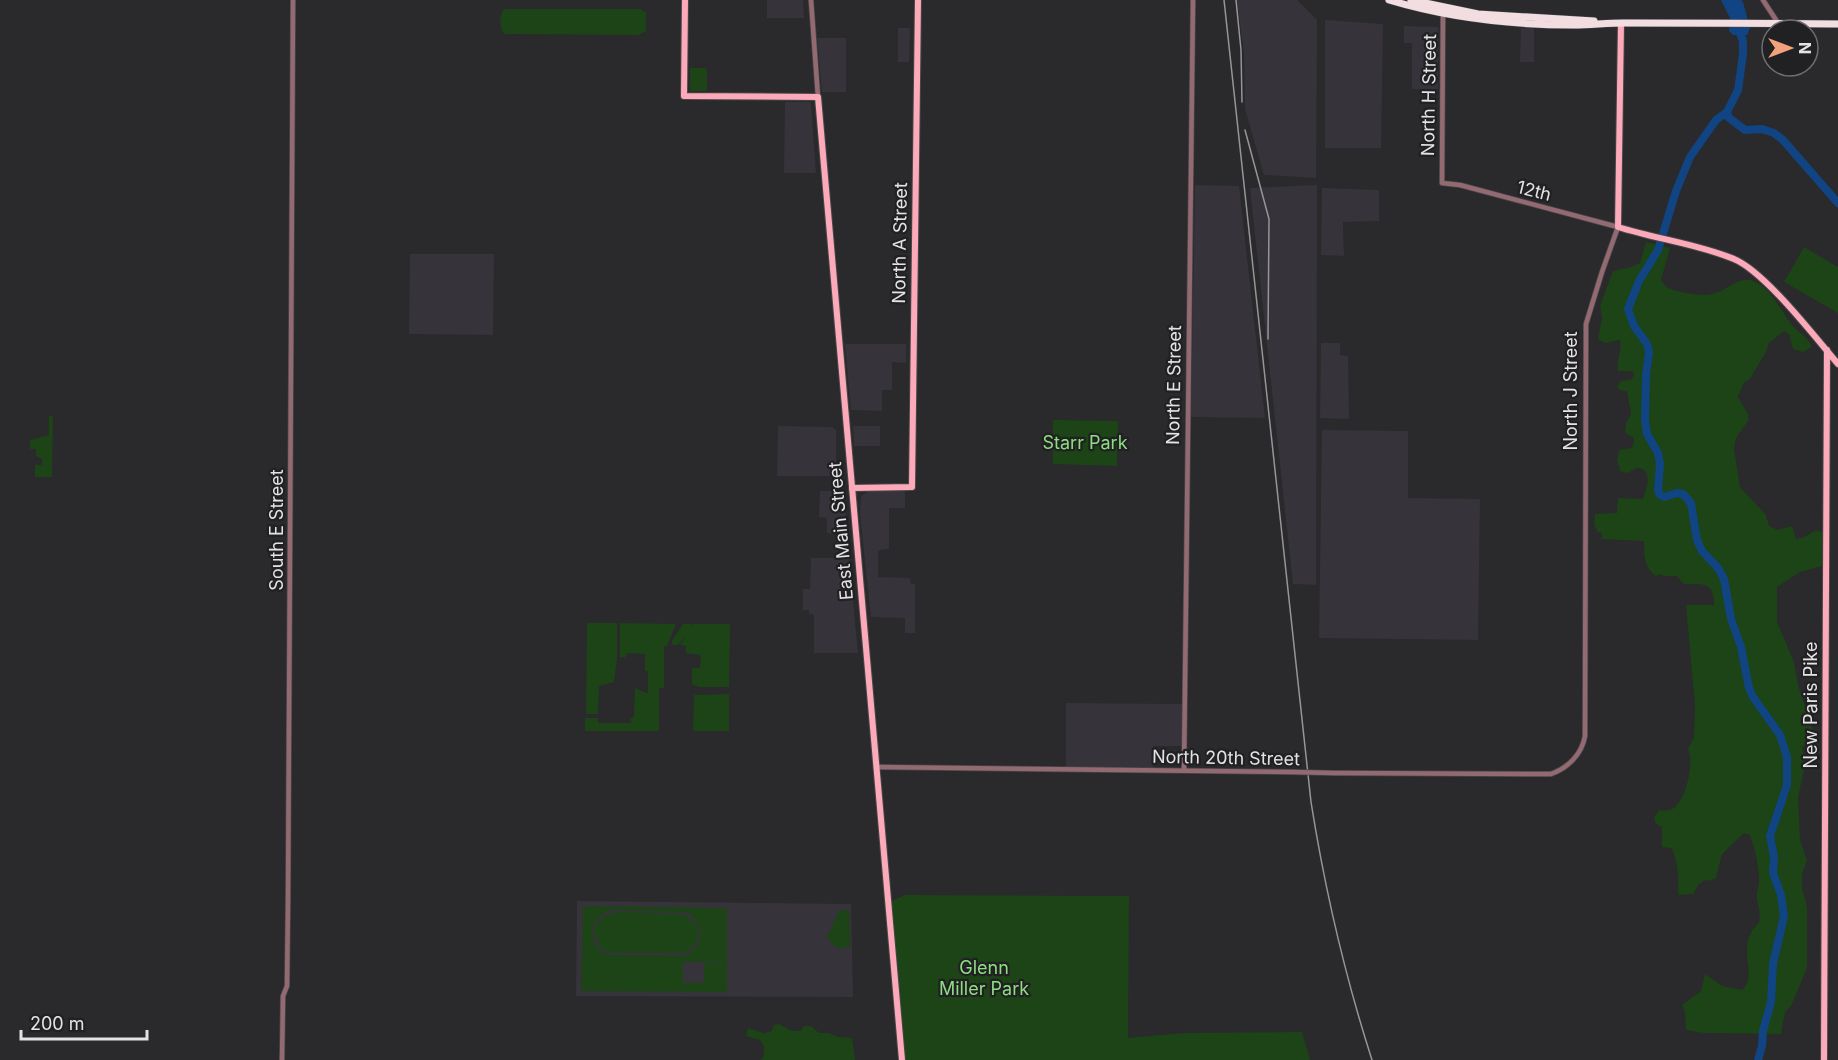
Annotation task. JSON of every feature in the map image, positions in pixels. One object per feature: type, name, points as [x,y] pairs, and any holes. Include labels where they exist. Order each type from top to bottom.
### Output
[{"type":"highway","points":[[1389,0],[1443,11],[1478,14],[1621,23],[1760,24]]},
{"type":"highway","points":[[1411,0],[1443,11]]},
{"type":"highway","points":[[1820,24],[1838,24]]},
{"type":"main road","points":[[685,0],[684,96],[818,97]]},
{"type":"main road","name":"North A Street","points":[[852,488],[912,487],[918,0]]},
{"type":"main road","name":"North J Street","points":[[1618,227],[1621,23]]},
{"type":"main road","name":"East Main Street","points":[[818,97],[902,1060]]},
{"type":"main road","points":[[1618,227],[1735,259],[1749,268],[1790,309],[1838,364]]},
{"type":"main road","name":"New Paris Pike","points":[[1824,1060],[1827,350]]},
{"type":"street","name":"South E Street","points":[[282,1060],[283,996],[287,986],[288,902],[292,0]]},
{"type":"street","name":"East Main Street","points":[[811,0],[818,97]]},
{"type":"street","name":"North E Street","points":[[1184,770],[1193,0]]},
{"type":"street","points":[[1763,0],[1772,18]]},
{"type":"street","name":"North H Street","points":[[1442,183],[1443,11]]},
{"type":"street","name":"12th","points":[[1442,183],[1475,189],[1618,227]]},
{"type":"street","name":"North J Street","points":[[1572,762],[1584,742],[1585,727],[1586,324],[1618,227]]},
{"type":"street","name":"North 20th Street","points":[[876,767],[1543,776],[1556,773],[1572,762]]},
{"type":"shaded area","points":[[767,0],[803,0],[804,18],[767,18]]},
{"type":"shaded area","points":[[1237,0],[1297,0],[1317,20],[1316,178],[1264,175],[1245,109],[1244,53]]},
{"type":"shaded area","points":[[1325,20],[1383,24],[1381,148],[1325,148]]},
{"type":"shaded area","points":[[1404,26],[1438,27],[1438,89],[1412,89],[1412,43],[1404,43]]},
{"type":"shaded area","points":[[898,28],[910,28],[909,62],[898,62]]},
{"type":"shaded area","points":[[1521,28],[1534,28],[1534,62],[1520,62]]},
{"type":"shaded area","points":[[817,38],[846,38],[846,92],[822,92]]},
{"type":"shaded area","points":[[785,102],[810,102],[811,104],[816,173],[784,173]]},
{"type":"shaded area","points":[[1195,185],[1239,186],[1265,418],[1191,417]]},
{"type":"shaded area","points":[[1317,185],[1316,585],[1293,584],[1250,188]]},
{"type":"shaded area","points":[[1322,188],[1379,190],[1379,221],[1343,222],[1344,256],[1321,255]]},
{"type":"shaded area","points":[[410,254],[494,254],[493,335],[409,334]]},
{"type":"shaded area","points":[[1321,343],[1340,343],[1340,355],[1348,356],[1349,419],[1320,418]]},
{"type":"shaded area","points":[[845,344],[906,344],[906,363],[892,362],[892,390],[882,390],[882,411],[851,410]]},
{"type":"shaded area","points":[[778,426],[832,427],[836,430],[836,473],[833,476],[777,476]]},
{"type":"shaded area","points":[[853,426],[880,426],[880,446],[854,446]]},
{"type":"shaded area","points":[[1322,430],[1408,431],[1408,498],[1480,499],[1478,640],[1319,638]]},
{"type":"shaded area","points":[[820,491],[842,491],[847,535],[827,533],[827,518],[819,517]]},
{"type":"shaded area","points":[[869,491],[905,491],[905,508],[889,508],[889,549],[878,551],[878,577],[910,578],[911,584],[915,584],[915,633],[905,633],[905,618],[871,617],[860,514],[861,496]]},
{"type":"shaded area","points":[[811,558],[849,558],[858,653],[814,653],[814,615],[809,614],[809,610],[803,610],[803,589],[810,589]]},
{"type":"shaded area","points":[[1066,703],[1184,704],[1184,746],[1153,746],[1153,770],[1066,769]]},
{"type":"shaded area","points":[[577,901],[851,904],[853,997],[576,996]]},
{"type":"green space","points":[[504,9],[641,9],[646,13],[646,31],[639,35],[504,34],[500,21]]},
{"type":"green space","points":[[690,68],[707,70],[707,91],[690,91]]},
{"type":"green space","points":[[1646,242],[1670,248],[1661,280],[1668,288],[1685,293],[1707,295],[1717,293],[1740,281],[1750,280],[1770,293],[1789,321],[1812,347],[1803,352],[1793,349],[1789,334],[1784,331],[1769,343],[1749,380],[1744,382],[1738,397],[1748,414],[1748,421],[1736,438],[1734,449],[1740,487],[1766,515],[1769,526],[1777,530],[1792,526],[1796,539],[1816,530],[1822,532],[1822,566],[1800,572],[1777,587],[1777,622],[1794,662],[1798,685],[1821,755],[1810,747],[1802,746],[1805,764],[1798,798],[1800,840],[1807,861],[1802,874],[1802,888],[1807,907],[1807,968],[1791,1006],[1785,1012],[1781,1034],[1704,1033],[1686,1030],[1685,1012],[1682,1005],[1701,991],[1705,974],[1722,986],[1742,990],[1749,976],[1747,956],[1749,937],[1760,919],[1757,896],[1758,869],[1750,835],[1744,833],[1722,854],[1716,878],[1699,884],[1693,894],[1678,895],[1678,871],[1674,854],[1672,848],[1662,847],[1662,827],[1656,824],[1654,818],[1659,810],[1671,809],[1681,800],[1690,770],[1688,749],[1694,737],[1695,706],[1686,605],[1714,605],[1714,597],[1710,588],[1706,586],[1684,584],[1677,576],[1661,574],[1656,576],[1652,573],[1647,565],[1644,541],[1602,539],[1602,533],[1598,532],[1594,525],[1595,514],[1617,513],[1618,498],[1643,499],[1648,484],[1646,472],[1643,469],[1637,468],[1627,473],[1620,471],[1617,460],[1619,450],[1632,448],[1634,441],[1633,437],[1625,433],[1626,423],[1631,414],[1627,391],[1617,387],[1621,381],[1632,379],[1634,374],[1632,371],[1618,371],[1620,340],[1605,343],[1598,339],[1602,318],[1600,306],[1613,271],[1640,263]]},
{"type":"green space","points":[[1804,247],[1838,267],[1838,313],[1784,282]]},
{"type":"green space","points":[[49,416],[53,416],[52,477],[35,477],[35,465],[42,465],[42,459],[36,456],[36,449],[30,449],[30,440],[49,435]]},
{"type":"green space","name":"Starr Park","points":[[1053,420],[1118,421],[1117,466],[1053,464]]},
{"type":"green space","points":[[587,623],[617,623],[617,659],[614,682],[599,686],[598,714],[586,714]]},
{"type":"green space","points":[[620,623],[676,624],[667,646],[664,647],[664,688],[659,688],[659,731],[585,731],[585,718],[598,718],[598,723],[632,723],[630,719],[634,716],[635,688],[648,694],[645,654],[627,653],[626,657],[620,657]]},
{"type":"green space","points":[[683,624],[692,624],[690,630],[693,624],[730,624],[729,687],[699,687],[692,684],[692,668],[700,668],[701,655],[686,653],[686,646],[680,645],[686,636],[678,645],[672,645],[672,641]]},
{"type":"green space","points":[[729,694],[729,731],[693,731],[694,695]]},
{"type":"green space","name":"Glenn Miller Park","points":[[905,895],[1129,896],[1128,1038],[1184,1033],[1302,1032],[1310,1060],[902,1060],[887,903]]},
{"type":"green space","points":[[583,906],[727,908],[727,992],[581,991]],"holes":[[[610,910],[687,912],[697,923],[699,942],[690,953],[683,956],[607,955],[596,945],[593,932],[597,919]],[[683,962],[724,962],[725,963],[704,963],[704,983],[683,983]]]},
{"type":"green space","points":[[840,910],[849,910],[850,947],[836,948],[826,936]]},
{"type":"green space","points":[[620,912],[684,914],[697,925],[696,942],[691,949],[683,953],[608,953],[600,947],[594,931],[598,922],[604,917]]},
{"type":"green space","points":[[779,1024],[792,1031],[801,1031],[804,1026],[811,1026],[819,1033],[852,1038],[855,1060],[761,1060],[764,1052],[763,1044],[760,1040],[746,1036],[748,1028],[764,1033],[771,1032],[774,1025]]},
{"type":"water","points":[[1721,0],[1741,0],[1743,2],[1750,28],[1747,35],[1733,35],[1729,31],[1730,18]]},
{"type":"waterway","points":[[1737,26],[1743,41],[1738,90],[1727,112],[1716,120],[1690,157],[1676,191],[1658,250],[1639,281],[1628,309],[1634,326],[1647,344],[1649,352],[1645,420],[1647,434],[1658,453],[1660,464],[1658,490],[1664,497],[1677,493],[1683,494],[1691,503],[1697,540],[1702,551],[1718,568],[1724,579],[1731,619],[1741,647],[1749,688],[1780,735],[1787,757],[1787,785],[1770,836],[1774,857],[1773,873],[1781,895],[1784,916],[1773,964],[1771,1002],[1758,1060]]},
{"type":"waterway","points":[[1727,112],[1728,117],[1745,130],[1762,129],[1774,133],[1783,140],[1838,203]]},
{"type":"railway","points":[[1224,0],[1311,802],[1337,932],[1372,1060]]},
{"type":"railway","points":[[1236,0],[1241,50],[1242,102]]},
{"type":"railway","points":[[1245,130],[1269,219],[1268,339]]}]
